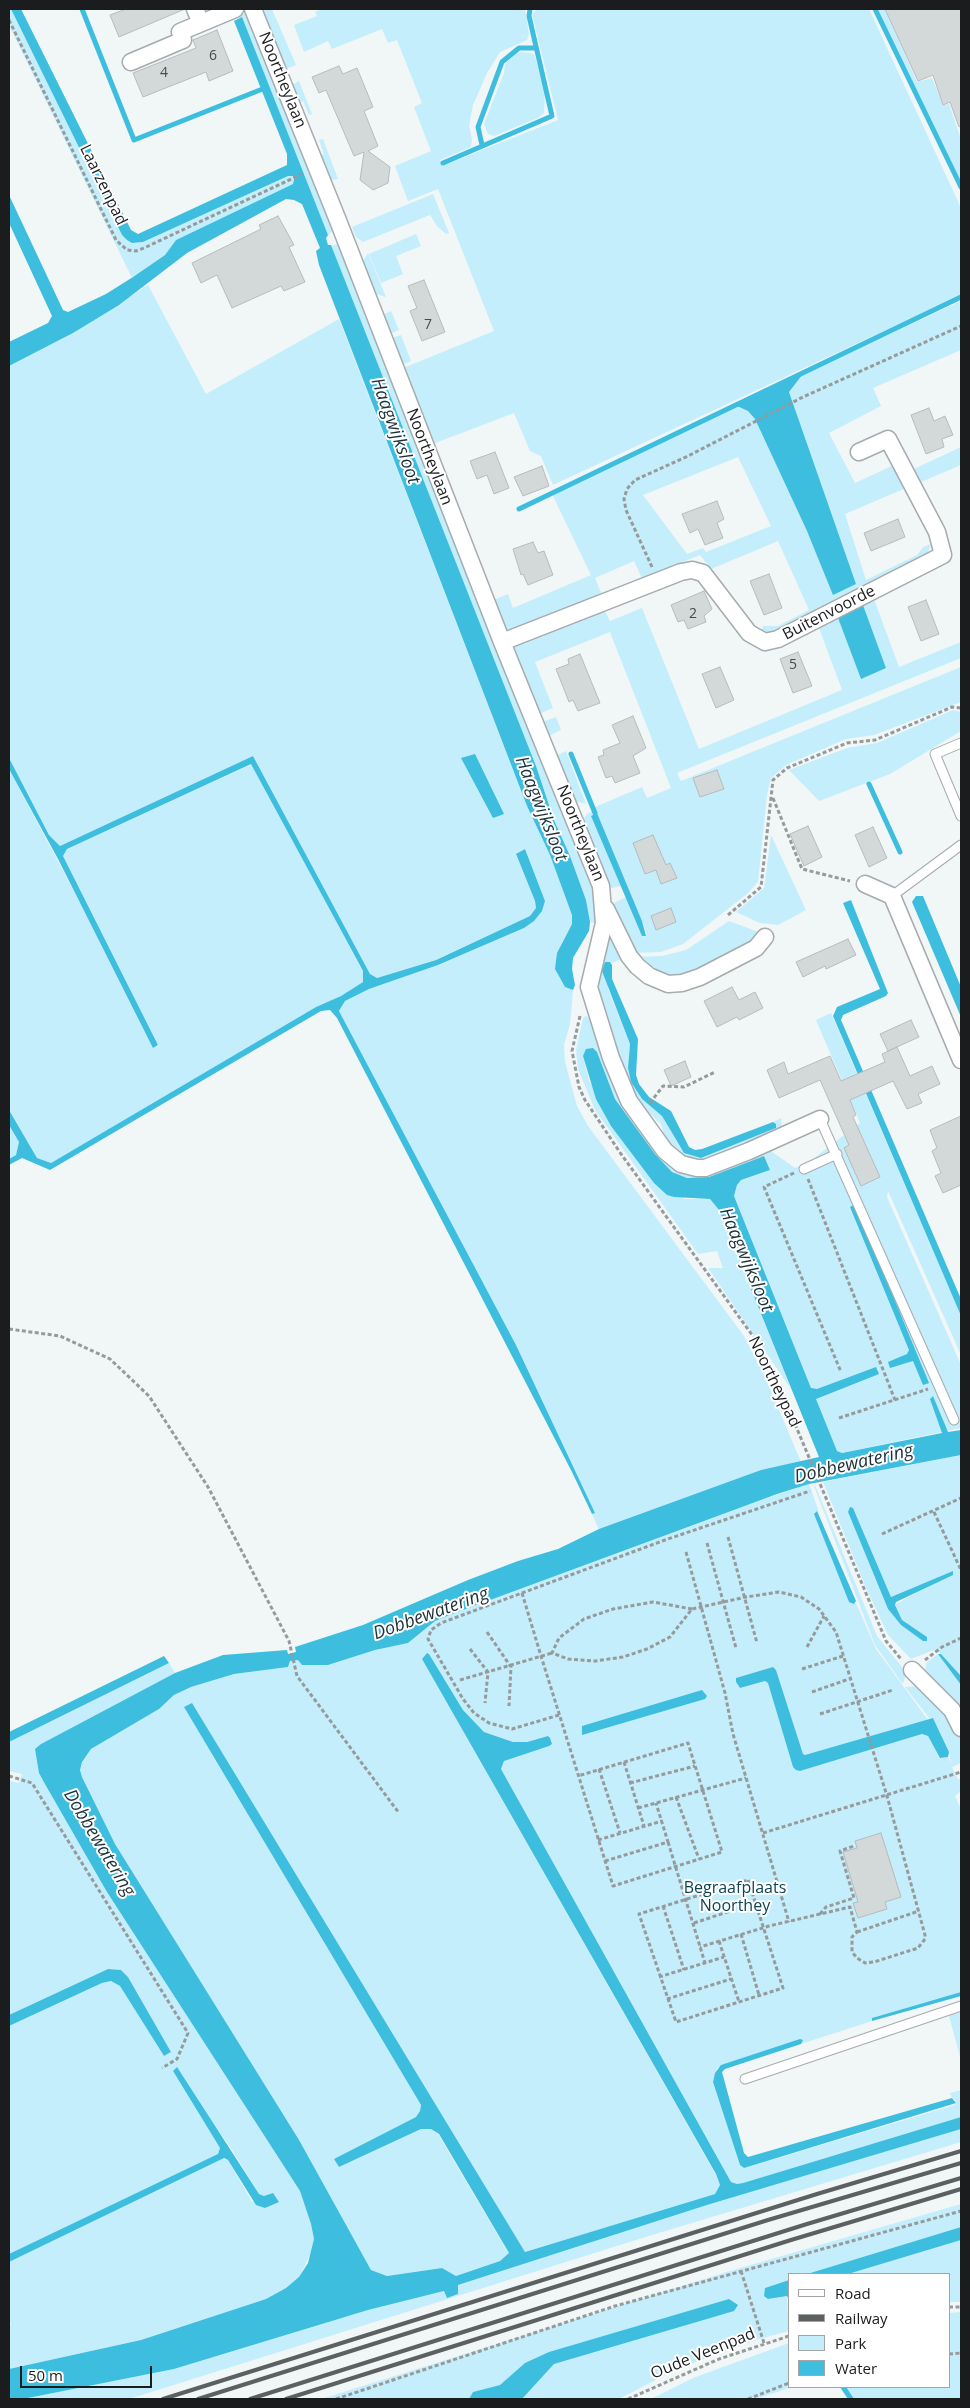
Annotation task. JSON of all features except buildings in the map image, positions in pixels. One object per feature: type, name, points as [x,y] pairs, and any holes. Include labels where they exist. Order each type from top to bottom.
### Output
[{"type":"street","points":[[131,62],[183,40],[180,32],[198,16],[235,9]]},
{"type":"street","name":"Noortheylaan","points":[[253,9],[338,218],[502,642],[601,886],[604,923],[589,987],[611,1058],[629,1101],[665,1151],[681,1164],[705,1168],[749,1152],[820,1119]]},
{"type":"street","name":"Buitenvoorde","points":[[502,642],[658,581],[692,570],[703,573],[749,632],[765,642],[778,639],[943,555],[938,532],[888,439],[858,452]]},
{"type":"street","points":[[865,884],[892,896],[961,1060]]},
{"type":"street","name":"Noortheylaan","points":[[604,906],[629,956],[637,966],[649,976],[668,984],[682,983],[700,977],[756,948],[765,937]]},
{"type":"street","points":[[912,1670],[952,1710],[961,1728]]},
{"type":"lane","points":[[961,743],[935,754],[961,816]]},
{"type":"lane","points":[[892,896],[961,845]]},
{"type":"lane","points":[[820,1119],[954,1420]]},
{"type":"lane","points":[[804,1169],[837,1154]]},
{"type":"lane","points":[[745,2079],[961,2006]]},
{"type":"path","name":"Laarzenpad","points":[[9,20],[116,240],[127,250],[136,251],[144,248],[306,172]]},
{"type":"path","points":[[658,581],[626,510],[624,499],[627,489],[635,480],[804,397],[961,326]]},
{"type":"path","points":[[728,916],[761,887],[774,780],[787,768],[847,743],[875,740],[952,707],[961,708]]},
{"type":"path","points":[[773,798],[802,869],[865,884]]},
{"type":"path","name":"Noortheypad","points":[[580,1014],[572,1051],[579,1087],[585,1100],[620,1154],[758,1343],[787,1406],[886,1641],[912,1670]]},
{"type":"path","points":[[653,1098],[663,1086],[684,1087],[715,1072]]},
{"type":"path","points":[[841,1372],[764,1187],[804,1169],[895,1400]]},
{"type":"path","points":[[9,1329],[60,1336],[110,1359],[149,1396],[208,1487],[289,1641],[297,1676],[399,1812]]},
{"type":"path","points":[[839,1418],[940,1385]]},
{"type":"path","points":[[559,1715],[512,1729],[489,1723],[474,1713],[463,1699],[428,1639],[431,1630],[441,1623],[665,1540],[810,1491]]},
{"type":"path","points":[[882,1534],[934,1512],[961,1498]]},
{"type":"path","points":[[934,1512],[961,1570]]},
{"type":"path","points":[[728,1536],[757,1643]]},
{"type":"path","points":[[707,1543],[736,1648]]},
{"type":"path","points":[[686,1552],[700,1608],[726,1694],[733,1734],[789,1922]]},
{"type":"path","points":[[552,1653],[559,1638],[584,1619],[613,1609],[653,1602],[692,1609],[746,1597],[780,1592],[801,1597],[819,1609],[836,1632],[887,1796],[925,1928],[925,1939],[918,1948],[865,1963],[852,1952],[852,1937],[857,1932],[919,1911]]},
{"type":"path","points":[[522,1593],[567,1741],[598,1840],[613,1886],[722,1852],[688,1743],[578,1776]]},
{"type":"path","points":[[460,1680],[510,1667],[552,1653],[568,1659],[595,1662],[624,1657],[647,1649],[670,1637],[692,1609]]},
{"type":"path","points":[[808,1647],[824,1616]]},
{"type":"path","points":[[486,1632],[510,1667],[509,1706]]},
{"type":"path","points":[[912,1670],[942,1647],[961,1638]]},
{"type":"path","points":[[470,1648],[488,1672],[485,1702]]},
{"type":"path","points":[[802,1670],[843,1656]]},
{"type":"path","points":[[812,1692],[850,1679]]},
{"type":"path","points":[[820,1714],[893,1690]]},
{"type":"path","points":[[624,1762],[644,1826]]},
{"type":"path","points":[[630,1783],[695,1766]]},
{"type":"path","points":[[599,1769],[620,1833]]},
{"type":"path","points":[[763,1833],[961,1772]]},
{"type":"path","points":[[9,1776],[32,1783],[188,2033],[177,2059],[162,2068]]},
{"type":"path","points":[[638,1808],[746,1778]]},
{"type":"path","points":[[676,1797],[699,1859]]},
{"type":"path","points":[[656,1803],[705,1963]]},
{"type":"path","points":[[598,1840],[663,1821]]},
{"type":"path","points":[[605,1861],[668,1842]]},
{"type":"path","points":[[820,1914],[826,1907],[854,1898],[840,1851],[854,1846]]},
{"type":"path","points":[[748,1880],[755,1903],[783,1988],[676,2022],[639,1914],[748,1880]]},
{"type":"path","points":[[694,1922],[755,1903]]},
{"type":"path","points":[[663,1906],[684,1970]]},
{"type":"path","points":[[700,1947],[762,1928],[850,1908],[857,1932]]},
{"type":"path","points":[[741,1934],[759,1996]]},
{"type":"path","points":[[719,1941],[738,2002]]},
{"type":"path","points":[[659,1977],[724,1957]]},
{"type":"path","points":[[667,1999],[731,1979]]},
{"type":"path","points":[[336,2399],[615,2306],[961,2211]]},
{"type":"path","points":[[741,2271],[764,2343]]},
{"type":"path","name":"Oude Veenpad","points":[[628,2399],[719,2358],[788,2336]]},
{"type":"path","points":[[748,2399],[788,2383]]},
{"type":"green space","points":[[9,9],[11,9],[122,235],[127,240],[137,243],[143,242],[288,176],[293,176],[293,184],[176,240],[165,255],[133,277],[131,276],[9,25]]},
{"type":"green space","points":[[258,9],[272,9],[296,65],[286,69],[282,67]]},
{"type":"green space","points":[[322,9],[525,9],[529,34],[527,40],[500,52],[487,73],[473,105],[469,126],[472,139],[471,147],[440,160],[442,166],[558,120],[532,14],[537,9],[869,9],[961,208],[961,295],[553,485],[541,456],[530,451],[514,413],[430,445],[401,369],[494,331],[438,189],[408,201],[395,166],[431,151],[414,107],[422,103],[397,40],[388,43],[382,29],[332,49],[328,41],[304,52],[294,25],[317,16],[315,12]]},
{"type":"green space","points":[[877,9],[885,9],[917,82],[932,78],[943,105],[949,104],[961,139],[961,183]]},
{"type":"green space","points":[[251,13],[335,228],[326,238],[328,235],[242,18],[239,18],[238,14]]},
{"type":"green space","points":[[517,53],[534,54],[545,92],[544,113],[538,118],[494,136],[488,134],[484,124],[504,73],[505,64]]},
{"type":"green space","points":[[299,81],[312,114],[309,115],[303,101],[297,103],[290,86]]},
{"type":"green space","points":[[323,139],[338,179],[331,180],[327,177],[318,156],[324,154],[319,140]]},
{"type":"green space","points":[[433,194],[449,233],[446,234],[437,226],[430,215],[363,242],[356,237],[352,227]]},
{"type":"green space","points":[[416,234],[421,246],[396,256],[403,274],[381,283],[369,254]]},
{"type":"green space","points":[[343,245],[596,892],[597,924],[590,922],[586,900],[554,820],[536,766],[332,249],[331,246]]},
{"type":"green space","points":[[368,253],[386,297],[370,292],[360,267]]},
{"type":"green space","points":[[148,285],[206,394],[339,319],[527,806],[550,855],[572,915],[572,924],[561,944],[555,969],[565,987],[573,990],[570,1024],[564,1045],[565,1062],[577,1106],[588,1126],[744,1336],[765,1377],[801,1462],[761,1470],[599,1530],[592,1514],[595,1513],[516,1345],[339,1011],[345,1001],[369,989],[438,965],[524,928],[545,901],[525,849],[516,855],[535,901],[536,908],[530,916],[435,960],[377,978],[370,974],[253,756],[60,846],[49,835],[9,758],[9,366],[73,333]]},
{"type":"green space","points":[[961,301],[961,350],[873,388],[881,406],[829,433],[855,483],[896,464],[908,487],[845,514],[866,580],[917,555],[923,547],[931,544],[928,553],[921,560],[777,634],[761,633],[763,626],[778,626],[809,610],[778,541],[711,569],[700,555],[642,578],[634,561],[595,578],[602,595],[505,635],[491,601],[508,594],[513,608],[591,575],[552,494],[737,406],[748,411],[755,419],[807,531],[856,584],[789,392],[790,388],[802,375]],"holes":[[[738,457],[771,526],[706,552],[703,548],[687,554],[643,495]]]},
{"type":"green space","points":[[391,311],[399,330],[387,335],[380,316]]},
{"type":"green space","points":[[401,335],[411,361],[399,366],[389,339]]},
{"type":"green space","points":[[961,447],[961,465],[921,482],[914,469]]},
{"type":"green space","points":[[874,599],[899,667],[961,642],[961,658],[677,773],[681,781],[961,667],[961,702],[874,735],[846,739],[786,765],[771,778],[767,795],[758,882],[747,894],[683,944],[661,952],[632,953],[613,913],[612,904],[626,897],[643,937],[647,934],[597,813],[591,816],[621,886],[606,889],[582,821],[587,814],[594,810],[593,808],[642,787],[647,798],[671,788],[610,632],[535,662],[553,708],[536,715],[508,648],[604,609],[610,621],[642,608],[699,749],[842,690],[819,628],[838,618],[861,678],[886,668],[863,605]]},
{"type":"green space","points":[[953,710],[961,712],[961,731],[890,774],[819,801],[789,770],[847,748],[877,743]]},
{"type":"green space","points":[[556,717],[561,730],[545,738],[539,723]]},
{"type":"green space","points":[[566,751],[586,804],[573,800],[555,760],[558,755]]},
{"type":"green space","points":[[252,764],[363,972],[363,982],[341,996],[316,1007],[51,1163],[37,1158],[9,1110],[9,769],[157,1048],[158,1045],[63,856],[67,849]]},
{"type":"green space","points":[[771,835],[806,910],[778,925],[760,923],[736,912],[764,888]]},
{"type":"green space","points":[[729,921],[761,933],[760,937],[735,954],[669,981],[637,957],[662,956],[686,950]]},
{"type":"green space","points":[[606,927],[625,957],[612,963],[610,962],[608,989],[630,1044],[628,1068],[631,1082],[642,1099],[662,1116],[680,1147],[701,1158],[776,1128],[773,1122],[781,1118],[782,1129],[712,1163],[688,1162],[666,1142],[661,1124],[639,1104],[627,1087],[596,988]]},
{"type":"green space","points":[[831,1013],[961,1316],[961,1355],[888,1191],[887,1197],[961,1365],[961,1428],[842,1453],[837,1451],[833,1444],[816,1399],[817,1397],[811,1388],[734,1196],[737,1185],[741,1180],[770,1170],[764,1156],[709,1177],[687,1178],[672,1172],[655,1154],[615,1099],[597,1052],[583,1056],[589,1081],[684,1199],[710,1199],[719,1210],[791,1389],[708,1268],[723,1268],[717,1251],[698,1254],[595,1110],[578,1069],[576,1050],[583,1018],[586,1016],[594,1021],[605,1053],[681,1169],[768,1149],[795,1168],[810,1161],[860,1123],[816,1020]]},
{"type":"green space","points":[[9,1125],[19,1142],[16,1155],[9,1159]]},
{"type":"green space","points":[[961,1455],[961,1676],[941,1654],[934,1650],[911,1659],[888,1635],[867,1590],[823,1482]],"holes":[[[853,1508],[891,1597],[953,1571],[895,1605],[902,1620],[923,1641],[901,1625],[888,1609],[848,1512]]]},
{"type":"green space","name":"Begraafplaats Noorthey","points":[[809,1484],[819,1512],[817,1511],[854,1604],[856,1603],[876,1649],[928,1720],[805,1756],[776,1670],[737,1678],[736,1682],[740,1688],[765,1681],[768,1682],[793,1767],[800,1771],[922,1734],[928,1736],[940,1758],[948,1757],[951,1763],[949,1752],[933,1718],[930,1719],[905,1687],[920,1686],[950,1716],[961,1739],[961,1763],[952,1767],[958,1779],[961,1779],[961,1791],[955,1796],[961,1809],[961,1992],[872,2018],[872,2021],[801,2044],[803,2040],[717,2068],[713,2082],[740,2165],[744,2168],[955,2105],[956,2100],[952,2098],[950,2093],[961,2090],[961,2117],[743,2183],[731,2182],[501,1769],[504,1761],[539,1738],[527,1742],[513,1742],[484,1732],[463,1710],[427,1653],[422,1659],[720,2185],[715,2194],[525,2252],[184,1707],[421,2105],[416,2117],[335,2159],[339,2167],[421,2129],[431,2129],[438,2134],[509,2254],[500,2261],[456,2276],[442,2268],[387,2276],[371,2270],[320,2179],[115,1844],[82,1777],[80,1770],[82,1762],[91,1749],[159,1709],[174,1695],[191,1687],[234,1674],[288,1667],[290,1661],[298,1659],[328,1665],[375,1650],[408,1643],[435,1621],[455,1613],[709,1517]]},
{"type":"green space","points":[[815,1485],[877,1636],[906,1672],[904,1682],[902,1683],[875,1645]]},
{"type":"green space","points":[[938,1654],[961,1685],[961,1716],[926,1675],[927,1662]]},
{"type":"green space","points":[[169,1663],[175,1673],[41,1744],[107,1892],[300,2191],[311,2224],[314,2239],[312,2250],[299,2278],[266,2299],[141,2340],[9,2369],[9,2326],[11,2325],[9,2319],[9,2262],[221,2159],[228,2160],[252,2202],[264,2196],[259,2194],[229,2145],[173,2071],[220,2148],[218,2155],[9,2254],[9,2026],[102,1983],[111,1981],[120,1986],[164,2056],[171,2052],[128,1977],[121,1970],[108,1969],[9,2015],[9,1781],[19,1783],[22,1774],[9,1771],[9,1742]]},
{"type":"green space","points":[[961,2012],[961,2060],[949,2016]]},
{"type":"green space","points":[[961,2129],[961,2142],[652,2235],[129,2399],[23,2399],[174,2369],[368,2310],[444,2291],[447,2297],[458,2285],[707,2205]]},
{"type":"green space","points":[[961,2204],[961,2227],[810,2273],[788,2273],[788,2280],[765,2288],[768,2299],[787,2296],[788,2331],[759,2339],[677,2369],[619,2399],[522,2399],[554,2364],[734,2311],[509,2377],[500,2385],[473,2392],[469,2399],[321,2399],[730,2271]]},
{"type":"green space","points":[[961,2240],[961,2302],[950,2302],[950,2273],[851,2273]]},
{"type":"green space","points":[[961,2312],[961,2399],[854,2399],[845,2388],[950,2388],[950,2313]]},
{"type":"green space","points":[[788,2343],[788,2388],[790,2388],[755,2399],[651,2399],[693,2378]]},
{"type":"water","name":"Haagwijksloot","points":[[11,9],[21,9],[131,230],[138,234],[287,165],[287,154],[234,21],[242,17],[328,235],[326,238],[328,245],[331,245],[536,766],[554,820],[586,900],[590,922],[589,931],[573,958],[572,969],[575,985],[573,990],[565,987],[555,969],[557,953],[572,924],[572,915],[550,855],[527,806],[319,265],[316,251],[320,248],[302,204],[286,199],[187,253],[119,305],[73,333],[9,366],[9,342],[48,323],[52,316],[9,223],[9,195],[63,310],[68,312],[106,294],[133,277],[165,255],[176,240],[293,184],[294,179],[293,176],[288,176],[143,242],[132,243],[127,240],[122,235]]},
{"type":"water","points":[[802,375],[789,392],[856,584],[833,595],[807,531],[755,419],[748,411],[737,406],[747,399]]},
{"type":"water","points":[[863,605],[886,668],[861,679],[838,618]]},
{"type":"water","points":[[475,754],[504,814],[493,818],[461,758]]},
{"type":"water","points":[[253,756],[370,974],[377,978],[436,960],[530,916],[536,908],[535,901],[516,854],[525,849],[545,901],[542,911],[534,921],[524,928],[438,965],[369,989],[345,1001],[339,1011],[516,1345],[595,1513],[592,1514],[337,1018],[330,1010],[321,1011],[50,1170],[22,1158],[9,1165],[9,1159],[16,1155],[19,1142],[9,1125],[9,1110],[37,1158],[51,1163],[316,1007],[341,996],[363,982],[363,971],[251,764],[67,849],[63,856],[158,1045],[153,1048],[58,859],[9,769],[9,758],[49,835],[60,846]]},
{"type":"water","points":[[597,813],[642,921],[646,936],[642,936],[591,816]]},
{"type":"water","points":[[916,896],[923,896],[961,987],[961,1017],[912,902]]},
{"type":"water","points":[[851,900],[888,993],[886,996],[843,1015],[841,1020],[961,1299],[961,1316],[833,1016],[837,1007],[880,989],[843,903]]},
{"type":"water","points":[[605,962],[610,962],[612,965],[612,979],[638,1039],[636,1075],[639,1084],[649,1097],[671,1111],[689,1147],[695,1150],[702,1149],[773,1122],[776,1124],[776,1128],[701,1158],[684,1153],[662,1116],[642,1099],[631,1082],[628,1068],[630,1044],[602,971]]},
{"type":"water","points":[[593,1048],[597,1052],[615,1099],[655,1154],[672,1172],[687,1178],[709,1177],[764,1156],[770,1170],[741,1180],[737,1185],[734,1196],[811,1388],[817,1389],[876,1367],[879,1374],[816,1399],[837,1451],[842,1453],[942,1433],[930,1399],[933,1396],[948,1432],[961,1430],[961,1455],[809,1484],[777,1494],[435,1621],[408,1643],[375,1650],[328,1665],[302,1665],[298,1660],[290,1661],[288,1667],[234,1674],[191,1687],[174,1695],[159,1709],[91,1749],[82,1762],[80,1770],[82,1777],[115,1844],[299,2140],[371,2270],[387,2276],[442,2268],[456,2276],[500,2261],[509,2253],[439,2134],[431,2129],[421,2129],[339,2167],[334,2159],[416,2117],[421,2105],[184,1707],[192,1703],[525,2252],[715,2194],[720,2185],[716,2174],[422,1659],[427,1653],[463,1710],[484,1732],[513,1742],[527,1742],[548,1736],[550,1738],[552,1744],[549,1746],[504,1761],[501,1769],[731,2182],[743,2183],[961,2117],[961,2129],[707,2205],[458,2285],[458,2294],[447,2298],[444,2291],[368,2310],[174,2369],[23,2399],[9,2399],[9,2369],[141,2340],[266,2299],[286,2288],[299,2277],[308,2263],[314,2239],[300,2191],[107,1892],[39,1773],[35,1749],[41,1744],[175,1673],[223,1655],[287,1650],[288,1654],[296,1652],[295,1647],[363,1625],[468,1580],[518,1561],[558,1549],[599,1529],[761,1470],[819,1457],[719,1210],[710,1199],[667,1195],[654,1183],[611,1126],[596,1099],[583,1056],[586,1049]]},
{"type":"water","points":[[855,1204],[929,1383],[923,1385],[913,1361],[890,1368],[888,1362],[907,1354],[909,1350],[850,1207]]},
{"type":"water","points":[[850,1507],[853,1508],[891,1597],[953,1571],[953,1575],[896,1602],[895,1605],[902,1620],[927,1637],[927,1641],[923,1641],[901,1625],[888,1609],[848,1512]]},
{"type":"water","points":[[817,1511],[856,1601],[854,1604],[849,1602],[814,1514]]},
{"type":"water","points":[[938,1654],[941,1654],[961,1676],[961,1685]]},
{"type":"water","points":[[164,1656],[169,1663],[9,1742],[9,1732]]},
{"type":"water","points":[[773,1667],[776,1670],[803,1754],[933,1718],[949,1752],[948,1757],[940,1758],[928,1736],[922,1734],[800,1771],[796,1770],[793,1767],[768,1683],[765,1681],[740,1688],[736,1682],[736,1678]]},
{"type":"water","points":[[702,1690],[707,1696],[705,1699],[582,1735],[582,1726]]},
{"type":"water","points":[[108,1969],[121,1970],[128,1977],[171,2052],[164,2056],[120,1986],[111,1981],[102,1983],[9,2026],[9,2015]]},
{"type":"water","points":[[961,1992],[961,1996],[872,2021],[872,2018]]},
{"type":"water","points":[[800,2039],[803,2040],[801,2044],[725,2069],[722,2072],[744,2153],[748,2157],[952,2098],[956,2103],[744,2168],[740,2165],[713,2082],[715,2073],[721,2065]]},
{"type":"water","points":[[177,2067],[259,2194],[264,2196],[273,2193],[279,2202],[265,2208],[256,2205],[228,2160],[224,2158],[9,2262],[9,2254],[218,2154],[220,2148],[173,2071]]},
{"type":"water","points":[[961,2227],[961,2240],[851,2273],[810,2273]]},
{"type":"water","points":[[788,2280],[788,2298],[787,2296],[768,2299],[764,2296],[765,2288]]},
{"type":"water","points":[[729,2299],[738,2305],[734,2311],[554,2364],[522,2399],[469,2399],[473,2392],[500,2385],[525,2363],[549,2352]]},
{"type":"waterway","points":[[82,9],[134,140],[265,88]]},
{"type":"waterway","points":[[443,163],[552,116],[529,16],[530,9]]},
{"type":"waterway","points":[[875,9],[961,187]]},
{"type":"waterway","points":[[482,145],[478,127],[502,62],[519,48],[536,48]]},
{"type":"waterway","points":[[519,509],[961,297]]},
{"type":"waterway","points":[[571,754],[595,813]]},
{"type":"waterway","points":[[869,784],[900,852]]},
{"type":"waterway","points":[[844,2388],[851,2399]]},
{"type":"railway","points":[[163,2399],[817,2194],[961,2151]]},
{"type":"railway","points":[[198,2399],[768,2220],[961,2163]]},
{"type":"railway","points":[[250,2399],[807,2224],[961,2178]]},
{"type":"railway","points":[[286,2399],[791,2240],[961,2189]]},
{"type":"water label","name":"Dobbewatering","points":[[854,1464]]},
{"type":"water label","name":"Dobbewatering","points":[[431,1614]]},
{"type":"water label","name":"Dobbewatering","points":[[99,1843]]}]
